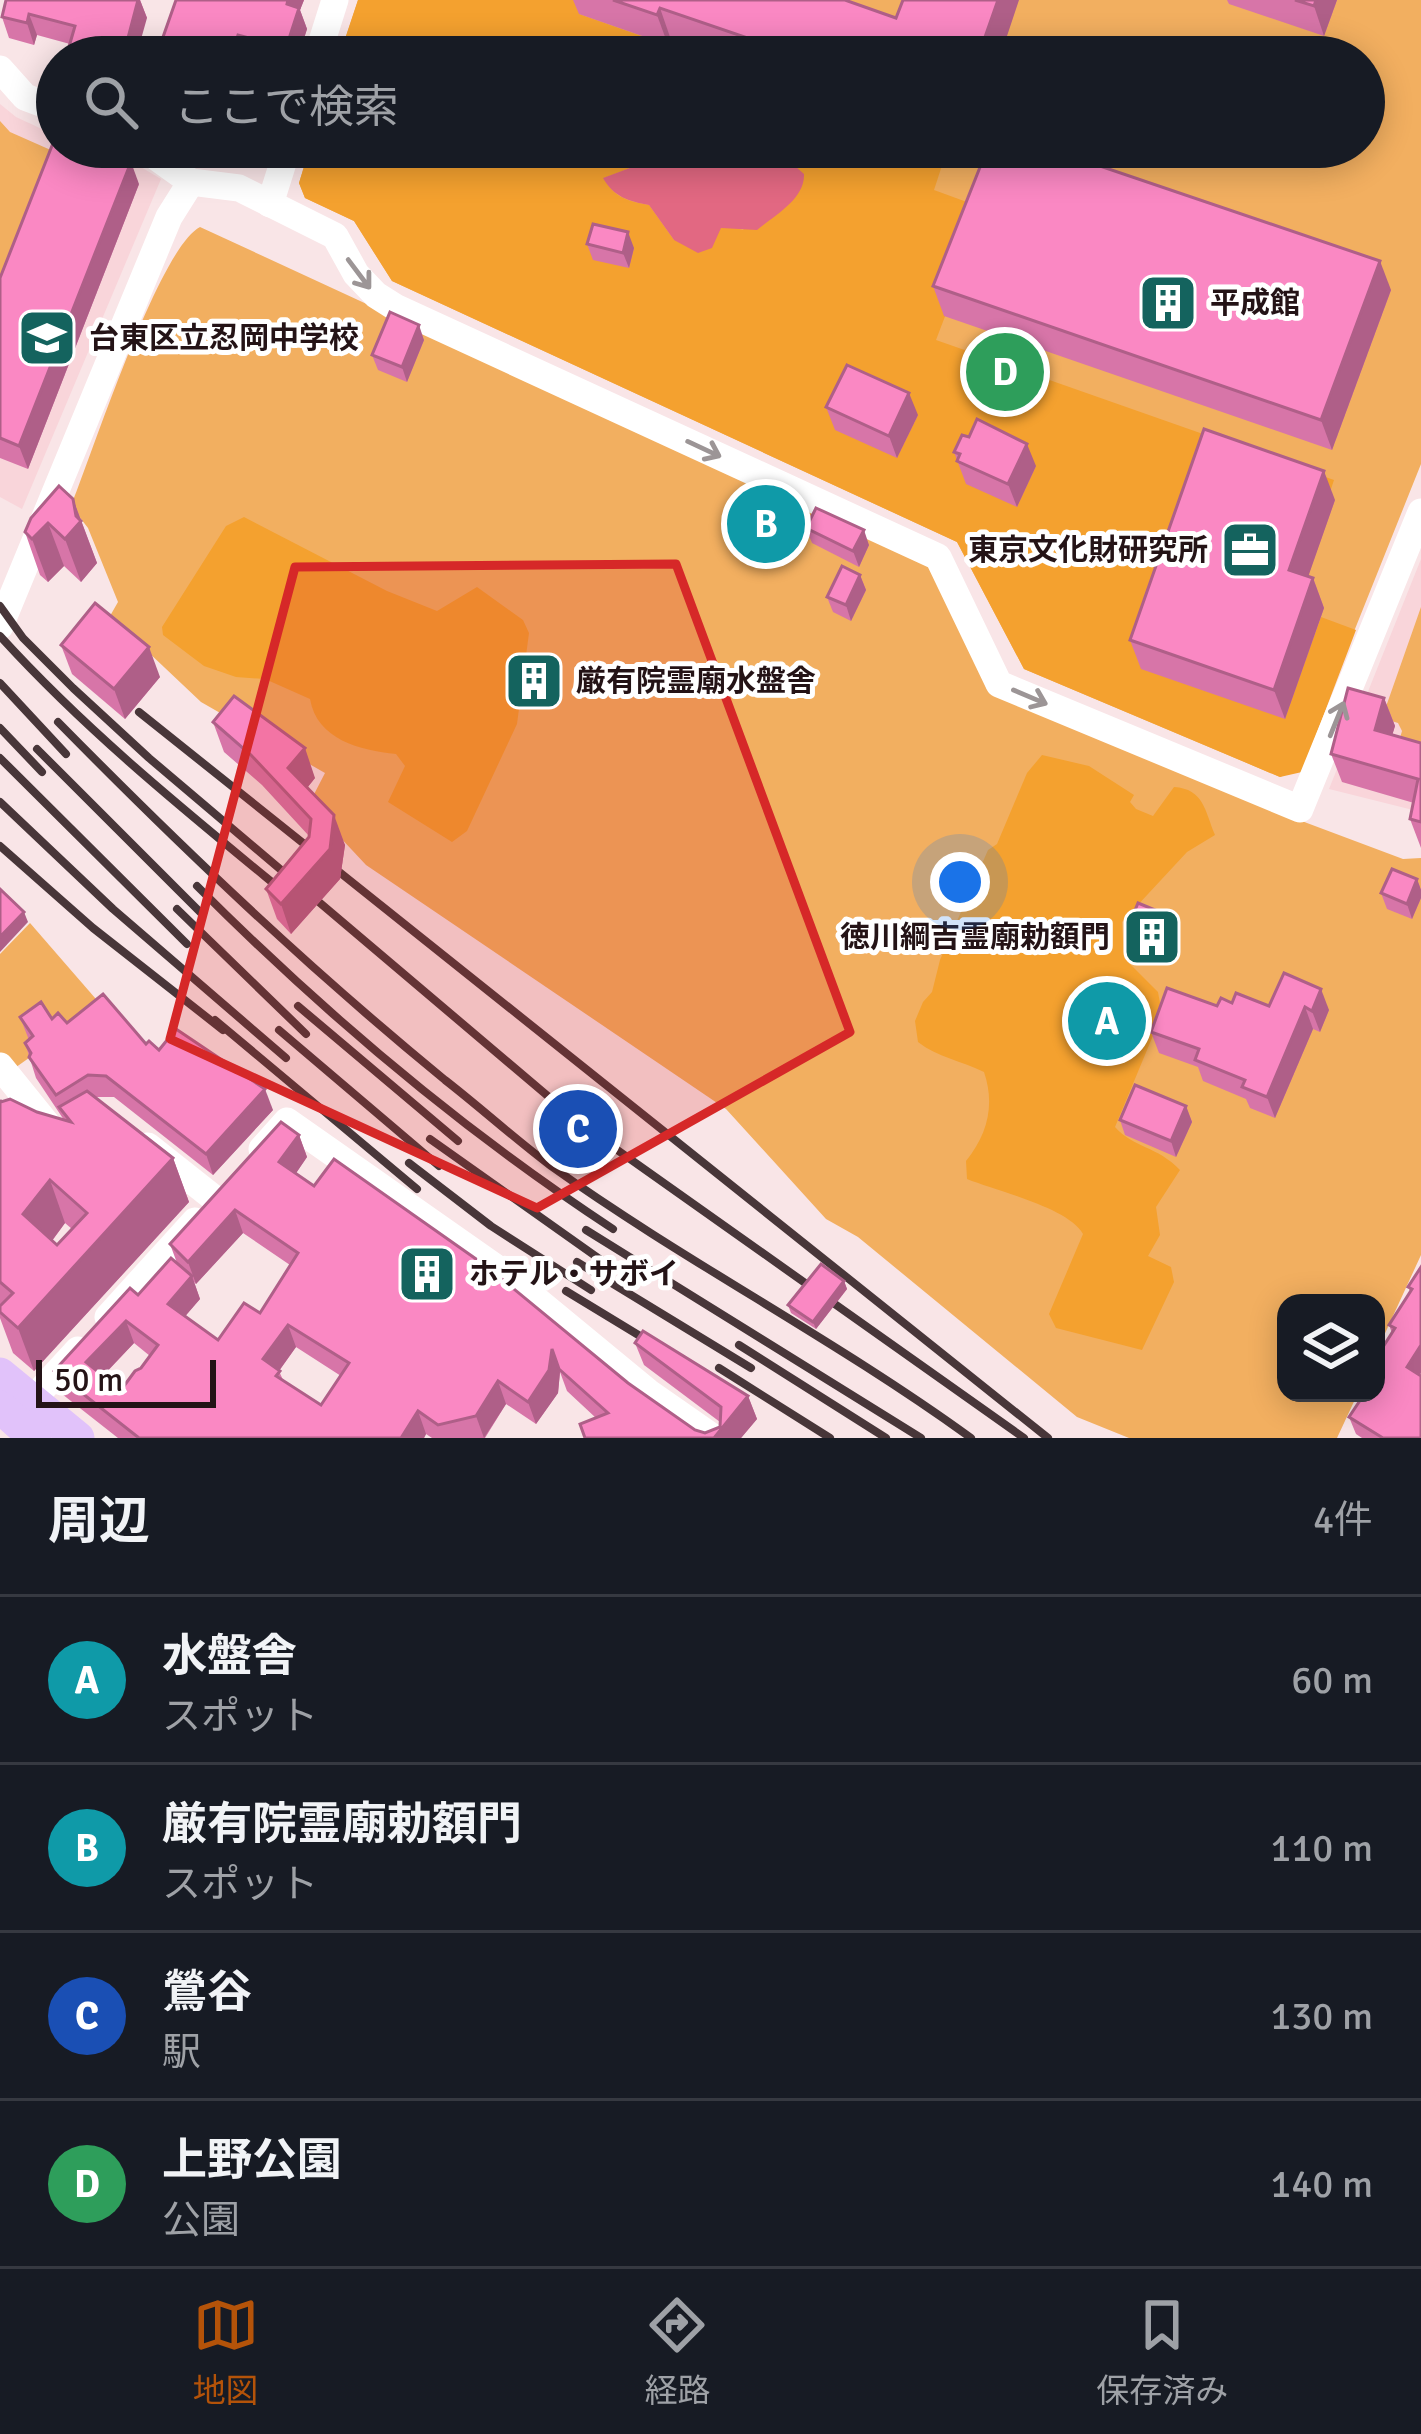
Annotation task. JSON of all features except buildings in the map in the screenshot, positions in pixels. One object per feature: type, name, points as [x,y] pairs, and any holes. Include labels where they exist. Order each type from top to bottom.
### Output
[{"type":"main road","points":[[0,1375],[35,1438]]},
{"type":"main road","points":[[16,1404],[78,1438]]},
{"type":"street","points":[[324,36],[335,0]]},
{"type":"street","points":[[0,69],[25,97],[36,101]]},
{"type":"street","points":[[171,168],[191,182],[239,188],[334,236],[356,274],[395,307],[938,557],[999,684],[1300,809],[1421,512]]},
{"type":"street","points":[[270,204],[281,168]]},
{"type":"street","points":[[0,626],[170,217],[191,182]]},
{"type":"street","points":[[0,1066],[58,1139],[89,1121]]},
{"type":"street","points":[[16,1404],[287,1121],[505,1274],[648,1392],[714,1438]]},
{"type":"street","points":[[122,1126],[230,1183]]},
{"type":"highlighted area","points":[[676,564],[850,1032],[537,1208],[170,1039],[295,567]]},
{"type":"shaded area","points":[[358,0],[1421,0],[1421,464],[1299,769],[1280,777],[1024,669],[957,542],[392,281],[354,221],[305,198],[299,183],[304,168],[1385,168],[1385,36],[346,36]]},
{"type":"shaded area","points":[[358,0],[583,0],[579,14],[641,36],[346,36]]},
{"type":"shaded area","name":"台東区立忍岡中学校","points":[[0,104],[36,126],[36,168],[142,168],[161,179],[22,509],[0,497]]},
{"type":"shaded area","points":[[0,121],[10,132],[36,144],[36,168],[57,168],[0,313]]},
{"type":"shaded area","points":[[304,168],[630,168],[604,178],[622,198],[649,205],[674,240],[716,236],[720,228],[729,226],[743,230],[781,168],[941,168],[934,190],[986,209],[936,340],[1334,480],[1328,498],[1215,459],[1284,719],[1321,617],[1356,630],[1302,772],[1280,777],[1024,669],[957,542],[392,281],[354,221],[305,198],[299,183]]},
{"type":"shaded area","points":[[630,168],[797,168],[804,174],[800,191],[788,206],[757,230],[721,228],[712,248],[698,253],[674,240],[649,205],[622,197],[603,178]]},
{"type":"shaded area","points":[[200,227],[932,565],[987,689],[1307,823],[1403,859],[1421,858],[1421,1255],[1385,1333],[1385,1294],[1277,1294],[1277,1402],[1354,1402],[1337,1438],[1129,1438],[1077,1417],[858,1237],[826,1219],[726,1109],[366,865],[309,804],[325,773],[201,702],[110,616],[118,602],[88,528],[71,506],[147,311],[184,243]]},
{"type":"shaded area","points":[[244,517],[387,591],[437,611],[477,587],[523,620],[529,633],[517,724],[467,831],[452,842],[388,802],[405,766],[396,754],[342,740],[321,724],[310,699],[265,679],[236,677],[204,666],[163,635],[162,627],[226,526]]},
{"type":"shaded area","points":[[1421,559],[1421,812],[1329,789]]},
{"type":"shaded area","points":[[1421,607],[1421,759],[1396,752],[1402,731],[1398,723],[1382,718]]},
{"type":"shaded area","points":[[1042,755],[1089,766],[1134,795],[1130,802],[1136,809],[1153,816],[1174,787],[1192,792],[1202,803],[1215,835],[1187,852],[1122,922],[1124,958],[1158,992],[1162,1014],[1115,1127],[1180,1170],[1156,1207],[1160,1235],[1148,1256],[1171,1267],[1174,1282],[1142,1350],[1056,1328],[1049,1314],[1083,1234],[1048,1208],[967,1179],[966,1161],[987,1118],[984,1072],[918,1042],[915,1021],[932,992],[940,960],[988,850],[997,844],[1027,773]]},
{"type":"shaded area","points":[[30,923],[102,1006],[12,1070],[0,1056],[0,954]]},
{"type":"railway","points":[[0,606],[23,638],[149,758],[582,1125],[1024,1438]]},
{"type":"railway","points":[[0,636],[106,741],[296,902]]},
{"type":"railway","points":[[0,683],[66,754]]},
{"type":"railway","points":[[139,712],[1048,1438]]},
{"type":"railway","points":[[58,722],[295,950],[538,1156],[971,1438]]},
{"type":"railway","points":[[0,728],[42,772]]},
{"type":"railway","points":[[37,749],[202,914]]},
{"type":"railway","points":[[0,758],[187,944]]},
{"type":"railway","points":[[0,802],[113,909],[286,1058]]},
{"type":"railway","points":[[0,846],[93,928],[223,1030]]},
{"type":"railway","points":[[197,886],[396,1068],[502,1152],[613,1229]]},
{"type":"railway","points":[[177,909],[306,1034]]},
{"type":"railway","points":[[298,1006],[458,1141]]},
{"type":"railway","points":[[215,1020],[417,1189]]},
{"type":"railway","points":[[279,1030],[439,1166]]},
{"type":"railway","points":[[430,1139],[601,1260]]},
{"type":"railway","points":[[409,1163],[491,1226],[591,1290]]},
{"type":"railway","points":[[586,1230],[921,1438]]},
{"type":"railway","points":[[577,1262],[751,1368]]},
{"type":"railway","points":[[566,1291],[668,1353]]},
{"type":"railway","points":[[739,1345],[886,1438]]},
{"type":"railway","points":[[719,1368],[830,1438]]},
{"type":"place","name":"平成館","points":[[1168,303]]},
{"type":"place","name":"台東区立忍岡中学校","points":[[47,338]]},
{"type":"place","name":"上野公園","points":[[1005,372]]},
{"type":"place","name":"厳有院霊廟勅額門","points":[[766,524]]},
{"type":"place","name":"東京文化財研究所","points":[[1250,550]]},
{"type":"place","name":"厳有院霊廟水盤舎","points":[[534,681]]},
{"type":"place","name":"徳川綱吉霊廟勅額門","points":[[1152,937]]},
{"type":"place","name":"水盤舎","points":[[1107,1021]]},
{"type":"place","name":"鶯谷","points":[[578,1129]]},
{"type":"place","name":"ホテル・サボイ","points":[[427,1274]]}]
